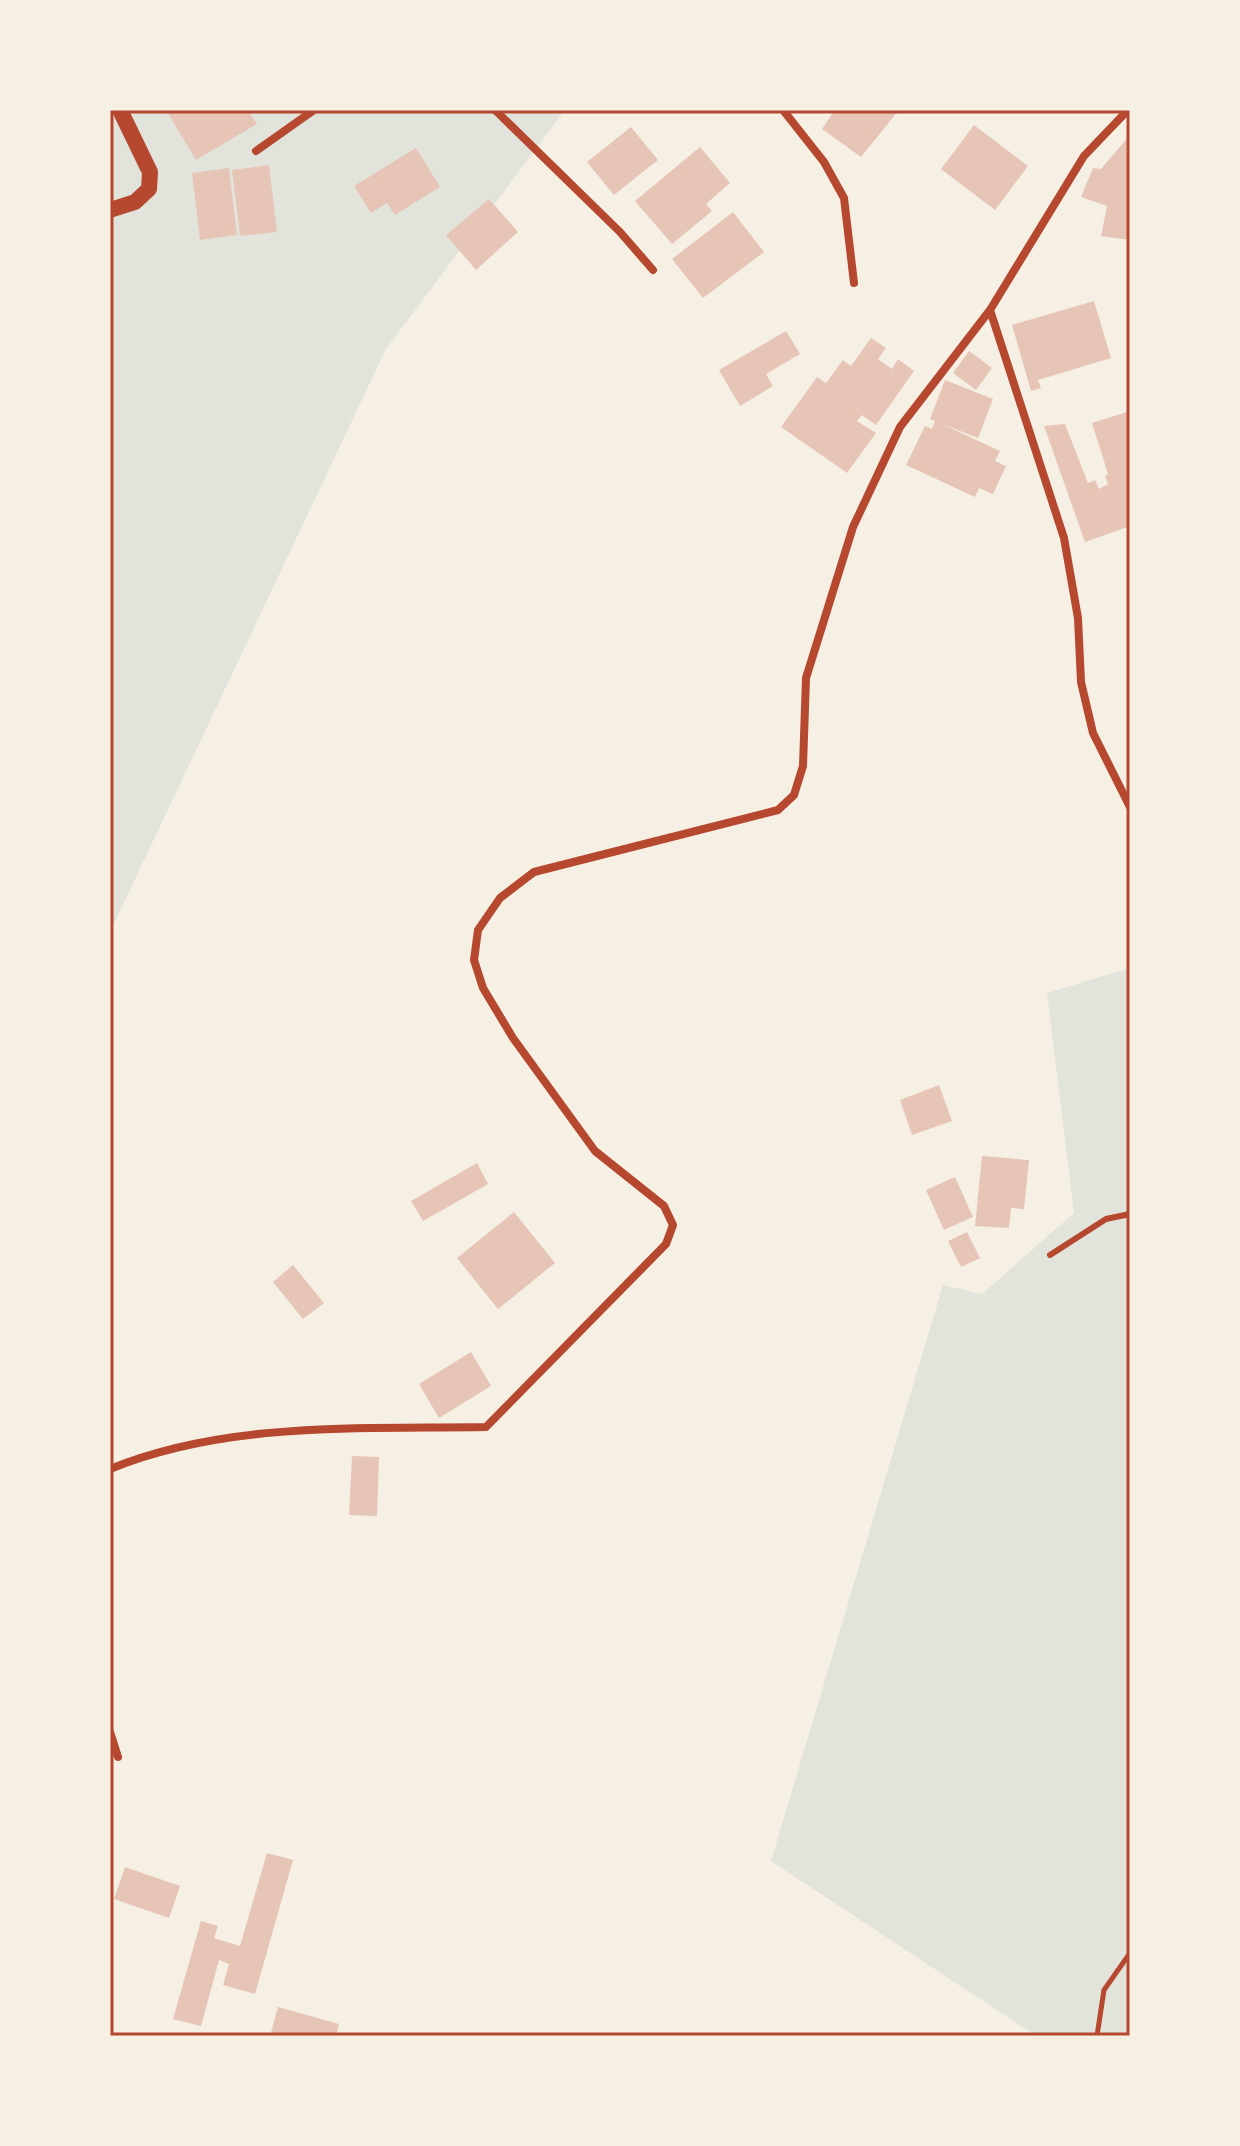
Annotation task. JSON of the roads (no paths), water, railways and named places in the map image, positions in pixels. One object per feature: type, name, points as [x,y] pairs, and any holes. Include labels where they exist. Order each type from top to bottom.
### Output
[{"type":"main road","points":[[110,210],[135,202],[149,189],[150,172],[120,110]]},
{"type":"street","points":[[256,151],[314,110]]},
{"type":"street","points":[[495,110],[620,232],[653,270]]},
{"type":"street","points":[[783,110],[824,162],[844,198],[854,283]]},
{"type":"street","points":[[110,1469],[137,1458],[243,1436],[348,1429],[486,1427],[666,1244],[673,1225],[664,1206],[595,1151],[513,1038],[483,988],[474,960],[478,930],[500,898],[534,872],[778,810],[794,795],[803,766],[806,678],[853,527],[900,427],[990,310],[1084,156],[1128,110]]},
{"type":"street","points":[[990,310],[1064,538],[1078,618],[1081,682],[1093,733],[1130,807]]},
{"type":"street","points":[[110,1732],[118,1757]]},
{"type":"lane","points":[[1050,1255],[1106,1219],[1130,1214]]}]
